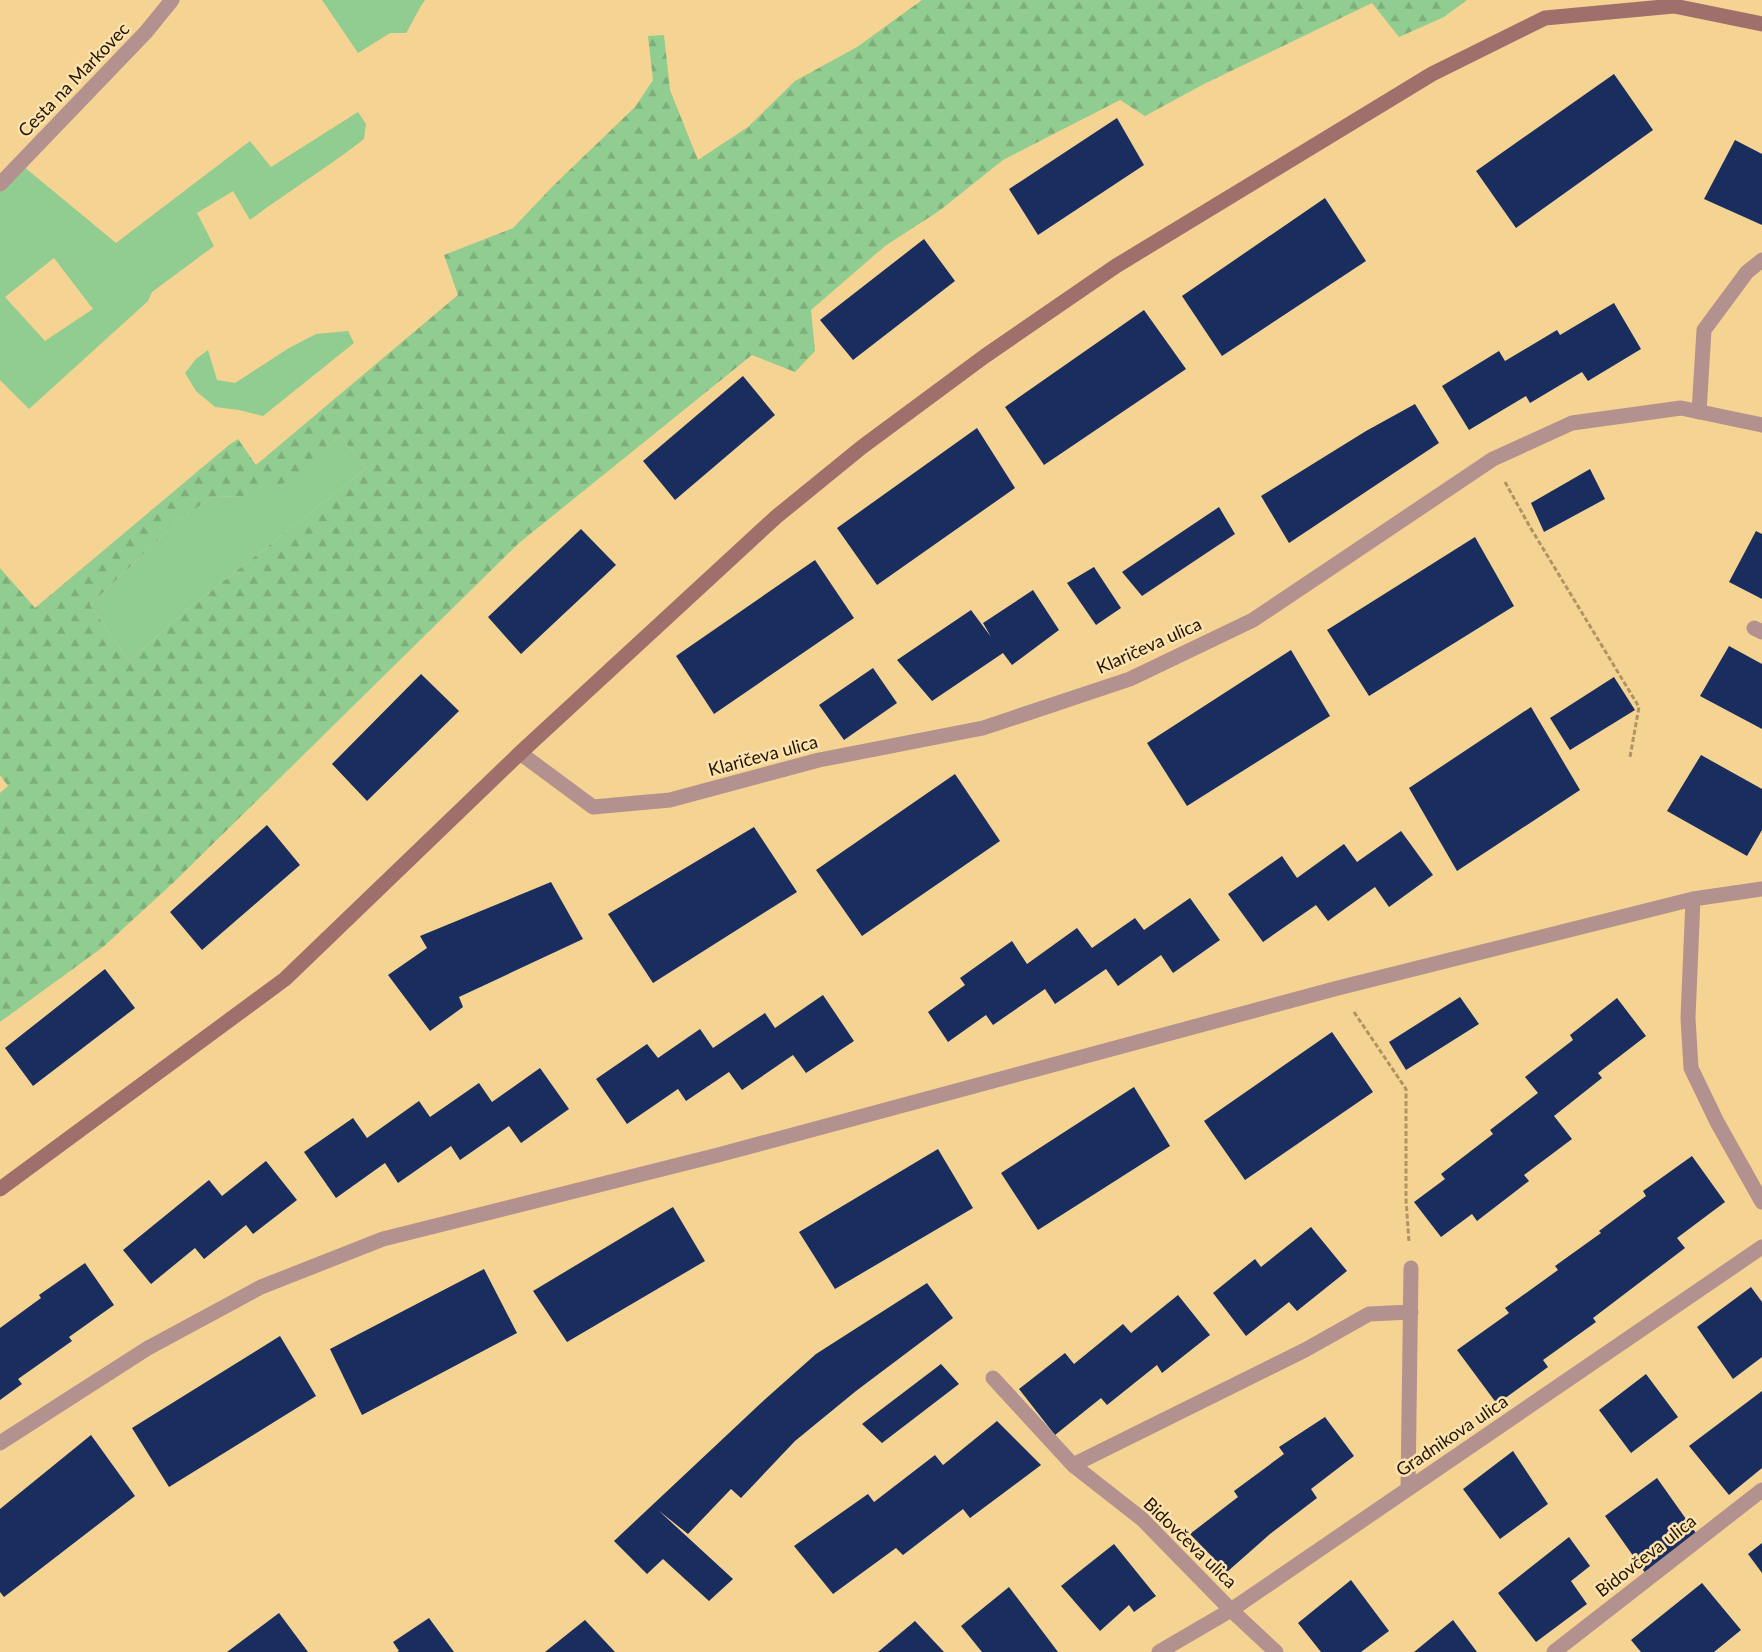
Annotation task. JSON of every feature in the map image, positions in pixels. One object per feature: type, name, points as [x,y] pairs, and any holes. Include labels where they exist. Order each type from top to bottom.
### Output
[{"type":"street","name":"Cesta na Markovec","points":[[0,184],[146,32],[172,0]]},
{"type":"street","points":[[0,1189],[285,979],[520,753],[776,517],[862,447],[984,356],[1116,266],[1432,74],[1545,18],[1674,6],[1762,24]]},
{"type":"street","points":[[1699,412],[1704,330],[1747,272],[1762,260]]},
{"type":"street","name":"Klaričeva ulica","points":[[520,753],[594,807],[670,800],[819,760],[983,728],[1130,679],[1253,620],[1493,459],[1572,424],[1682,408],[1762,425]]},
{"type":"street","points":[[0,1443],[148,1348],[260,1287],[384,1239],[718,1154],[1338,988],[1693,899],[1762,889]]},
{"type":"street","points":[[1693,899],[1688,1018],[1691,1068],[1717,1122],[1762,1202]]},
{"type":"street","name":"Gradnikova ulica","points":[[1159,1652],[1231,1610],[1762,1246]]},
{"type":"street","points":[[1408,1489],[1411,1268]]},
{"type":"street","points":[[1073,1465],[1305,1350],[1369,1314],[1410,1312]]},
{"type":"street","name":"Bidovčeva ulica","points":[[993,1378],[1073,1465],[1142,1519],[1231,1610],[1276,1652]]},
{"type":"street","name":"Bidovčeva ulica","points":[[1554,1652],[1762,1490]]},
{"type":"path","points":[[1493,459],[1530,527],[1639,707],[1630,757]]},
{"type":"path","points":[[1338,988],[1406,1089],[1406,1200],[1411,1268]]},
{"type":"green space","points":[[322,0],[425,0],[406,33],[390,33],[358,53]]},
{"type":"green space","points":[[922,0],[1467,0],[1444,17],[1399,37],[1372,3],[1204,84],[1145,116],[1120,100],[1003,160],[939,211],[885,246],[811,310],[815,351],[795,372],[752,355],[519,543],[174,882],[103,947],[0,1022],[0,793],[8,786],[0,775],[0,568],[35,608],[238,439],[256,465],[458,295],[444,255],[513,228],[554,185],[635,107],[653,80],[648,36],[664,35],[670,90],[698,160],[748,127],[795,81],[857,47]],"holes":[[[340,436],[367,468],[182,614],[129,661],[90,605],[183,516],[214,497],[243,496],[296,479]]]},
{"type":"green space","points":[[358,112],[366,124],[364,139],[250,220],[233,191],[197,213],[214,246],[152,292],[148,301],[29,409],[0,380],[0,191],[23,166],[116,243],[250,141],[271,167]],"holes":[[[54,258],[93,309],[45,341],[5,297]]]},
{"type":"green space","points":[[348,331],[354,343],[263,416],[215,407],[196,391],[185,373],[196,359],[208,350],[217,380],[235,383],[289,348],[316,334]]},
{"type":"green space","points":[[340,436],[367,468],[182,614],[129,661],[90,605],[183,516],[214,497],[243,496],[326,448]]},
{"type":"building","points":[[1614,74],[1653,130],[1516,228],[1476,171]]},
{"type":"building","points":[[1117,118],[1144,165],[1038,235],[1009,189]]},
{"type":"building","points":[[1735,140],[1762,154],[1762,225],[1704,199]]},
{"type":"building","points":[[1325,198],[1366,261],[1222,356],[1182,296]]},
{"type":"building","points":[[924,239],[955,281],[853,360],[820,320]]},
{"type":"building","points":[[1614,303],[1641,349],[1588,381],[1582,372],[1530,403],[1526,396],[1469,430],[1442,386],[1499,351],[1505,361],[1557,330],[1560,335]]},
{"type":"building","points":[[1144,310],[1186,369],[1044,465],[1005,407]]},
{"type":"building","points":[[743,376],[775,415],[675,500],[643,461]]},
{"type":"building","points":[[1415,404],[1439,443],[1289,543],[1261,496],[1366,431]]},
{"type":"building","points":[[977,428],[1015,488],[877,585],[837,528]]},
{"type":"building","points":[[1590,469],[1605,499],[1544,532],[1531,503]]},
{"type":"building","points":[[1219,507],[1235,534],[1142,596],[1122,572]]},
{"type":"building","points":[[581,529],[616,565],[521,654],[488,617]]},
{"type":"building","points":[[1756,531],[1762,534],[1762,599],[1729,582]]},
{"type":"building","points":[[1475,537],[1514,606],[1369,696],[1327,630]]},
{"type":"building","points":[[815,560],[854,618],[714,714],[676,656]]},
{"type":"building","points":[[1094,567],[1121,608],[1096,625],[1067,583]]},
{"type":"building","points":[[1033,590],[1059,630],[1012,665],[1003,653],[932,701],[897,660],[971,610],[991,637],[983,623]]},
{"type":"building","points":[[1729,646],[1762,664],[1762,729],[1700,696]]},
{"type":"building","points":[[1291,650],[1330,716],[1187,806],[1147,743]]},
{"type":"building","points":[[873,668],[897,703],[844,740],[819,705]]},
{"type":"building","points":[[421,674],[459,711],[367,801],[332,764]]},
{"type":"building","points":[[1614,677],[1635,710],[1570,750],[1550,718]]},
{"type":"building","points":[[1531,707],[1580,790],[1457,871],[1409,788]]},
{"type":"building","points":[[1701,755],[1762,789],[1762,830],[1747,856],[1667,811]]},
{"type":"building","points":[[955,774],[1000,841],[862,936],[816,870]]},
{"type":"building","points":[[267,825],[300,865],[202,950],[170,912]]},
{"type":"building","points":[[754,827],[797,892],[653,983],[608,914]]},
{"type":"building","points":[[1401,831],[1433,875],[1389,907],[1375,887],[1328,921],[1316,905],[1263,942],[1228,894],[1282,856],[1297,878],[1344,844],[1357,862]]},
{"type":"building","points":[[551,882],[583,939],[459,997],[463,1007],[430,1031],[388,975],[427,948],[420,936]]},
{"type":"building","points":[[1190,898],[1220,940],[1173,973],[1161,955],[1118,986],[1106,969],[1055,1004],[1045,989],[993,1025],[986,1015],[948,1042],[928,1012],[965,985],[960,978],[1012,941],[1027,964],[1077,928],[1092,948],[1135,918],[1144,930]]},
{"type":"building","points":[[105,969],[135,1008],[33,1086],[5,1048]]},
{"type":"building","points":[[823,995],[854,1041],[806,1073],[793,1055],[742,1090],[729,1072],[686,1101],[678,1089],[627,1124],[596,1079],[647,1044],[658,1058],[700,1029],[713,1048],[765,1013],[775,1028]]},
{"type":"building","points":[[1460,997],[1479,1024],[1406,1070],[1389,1042]]},
{"type":"building","points":[[1617,998],[1646,1036],[1598,1073],[1602,1078],[1554,1116],[1572,1139],[1524,1175],[1529,1181],[1477,1221],[1472,1214],[1441,1237],[1414,1202],[1445,1179],[1441,1174],[1493,1134],[1490,1130],[1538,1093],[1525,1077],[1573,1040],[1570,1035]]},
{"type":"building","points":[[1332,1032],[1373,1092],[1245,1180],[1204,1121]]},
{"type":"building","points":[[540,1068],[569,1109],[521,1143],[509,1126],[460,1160],[451,1146],[398,1183],[385,1163],[336,1198],[304,1152],[353,1118],[367,1138],[419,1101],[430,1117],[479,1083],[492,1102]]},
{"type":"building","points":[[1134,1087],[1170,1146],[1038,1230],[1001,1173]]},
{"type":"building","points":[[938,1149],[973,1208],[835,1289],[799,1232]]},
{"type":"building","points":[[1692,1156],[1725,1202],[1677,1238],[1685,1248],[1593,1318],[1596,1322],[1543,1360],[1548,1367],[1497,1404],[1457,1350],[1509,1313],[1505,1308],[1558,1270],[1555,1266],[1601,1233],[1599,1231],[1646,1196],[1643,1191]]},
{"type":"building","points":[[266,1161],[297,1200],[253,1234],[246,1225],[204,1259],[195,1248],[151,1284],[123,1250],[209,1180],[222,1196]]},
{"type":"building","points":[[673,1207],[705,1261],[567,1342],[533,1291]]},
{"type":"building","points":[[1311,1227],[1347,1271],[1297,1311],[1289,1302],[1246,1336],[1213,1293],[1255,1259],[1261,1267]]},
{"type":"building","points":[[85,1263],[114,1305],[69,1337],[72,1341],[18,1379],[22,1384],[0,1400],[0,1328],[41,1298],[39,1295]]},
{"type":"building","points":[[484,1269],[517,1333],[362,1415],[330,1349]]},
{"type":"building","points":[[927,1283],[953,1318],[856,1391],[795,1441],[741,1498],[731,1489],[688,1534],[658,1510],[733,1579],[709,1601],[663,1559],[647,1574],[614,1541],[816,1354]]},
{"type":"building","points":[[1751,1287],[1762,1302],[1762,1357],[1733,1379],[1697,1327]]},
{"type":"building","points":[[1178,1295],[1210,1335],[1162,1373],[1157,1365],[1107,1405],[1101,1398],[1055,1435],[1019,1389],[1065,1353],[1074,1364],[1123,1324],[1131,1333]]},
{"type":"building","points":[[280,1336],[316,1396],[169,1487],[132,1428]]},
{"type":"building","points":[[941,1364],[959,1384],[882,1443],[862,1424]]},
{"type":"building","points":[[1646,1374],[1678,1417],[1631,1453],[1599,1410]]},
{"type":"building","points":[[1762,1391],[1762,1468],[1729,1495],[1689,1446]]},
{"type":"building","points":[[1325,1417],[1354,1456],[1311,1489],[1317,1498],[1270,1534],[1227,1572],[1190,1534],[1238,1497],[1234,1491],[1284,1454],[1279,1447]]},
{"type":"building","points":[[997,1421],[1041,1465],[970,1518],[963,1509],[903,1555],[896,1548],[833,1594],[794,1546],[868,1494],[874,1502],[935,1455],[943,1465]]},
{"type":"building","points":[[91,1435],[135,1496],[4,1597],[0,1592],[0,1509]]},
{"type":"building","points":[[1513,1451],[1548,1504],[1500,1539],[1463,1489]]},
{"type":"building","points":[[1657,1478],[1698,1536],[1646,1574],[1605,1516]]},
{"type":"building","points":[[1569,1537],[1590,1566],[1571,1581],[1587,1604],[1536,1642],[1498,1593]]},
{"type":"building","points":[[1762,1543],[1762,1573],[1748,1554]]},
{"type":"building","points":[[1114,1544],[1156,1596],[1134,1612],[1129,1605],[1100,1631],[1061,1586]]},
{"type":"building","points":[[1351,1580],[1389,1631],[1361,1652],[1321,1652],[1298,1623]]},
{"type":"building","points":[[1702,1583],[1741,1630],[1714,1652],[1641,1652],[1631,1640]]},
{"type":"building","points":[[1009,1587],[1058,1652],[982,1652],[961,1626]]},
{"type":"building","points":[[279,1613],[308,1652],[227,1652]]},
{"type":"building","points":[[429,1618],[454,1652],[397,1652],[399,1651],[393,1642]]},
{"type":"building","points":[[585,1620],[615,1652],[545,1652]]},
{"type":"building","points":[[1453,1620],[1477,1652],[1414,1652]]},
{"type":"building","points":[[915,1621],[944,1652],[878,1652]]}]
